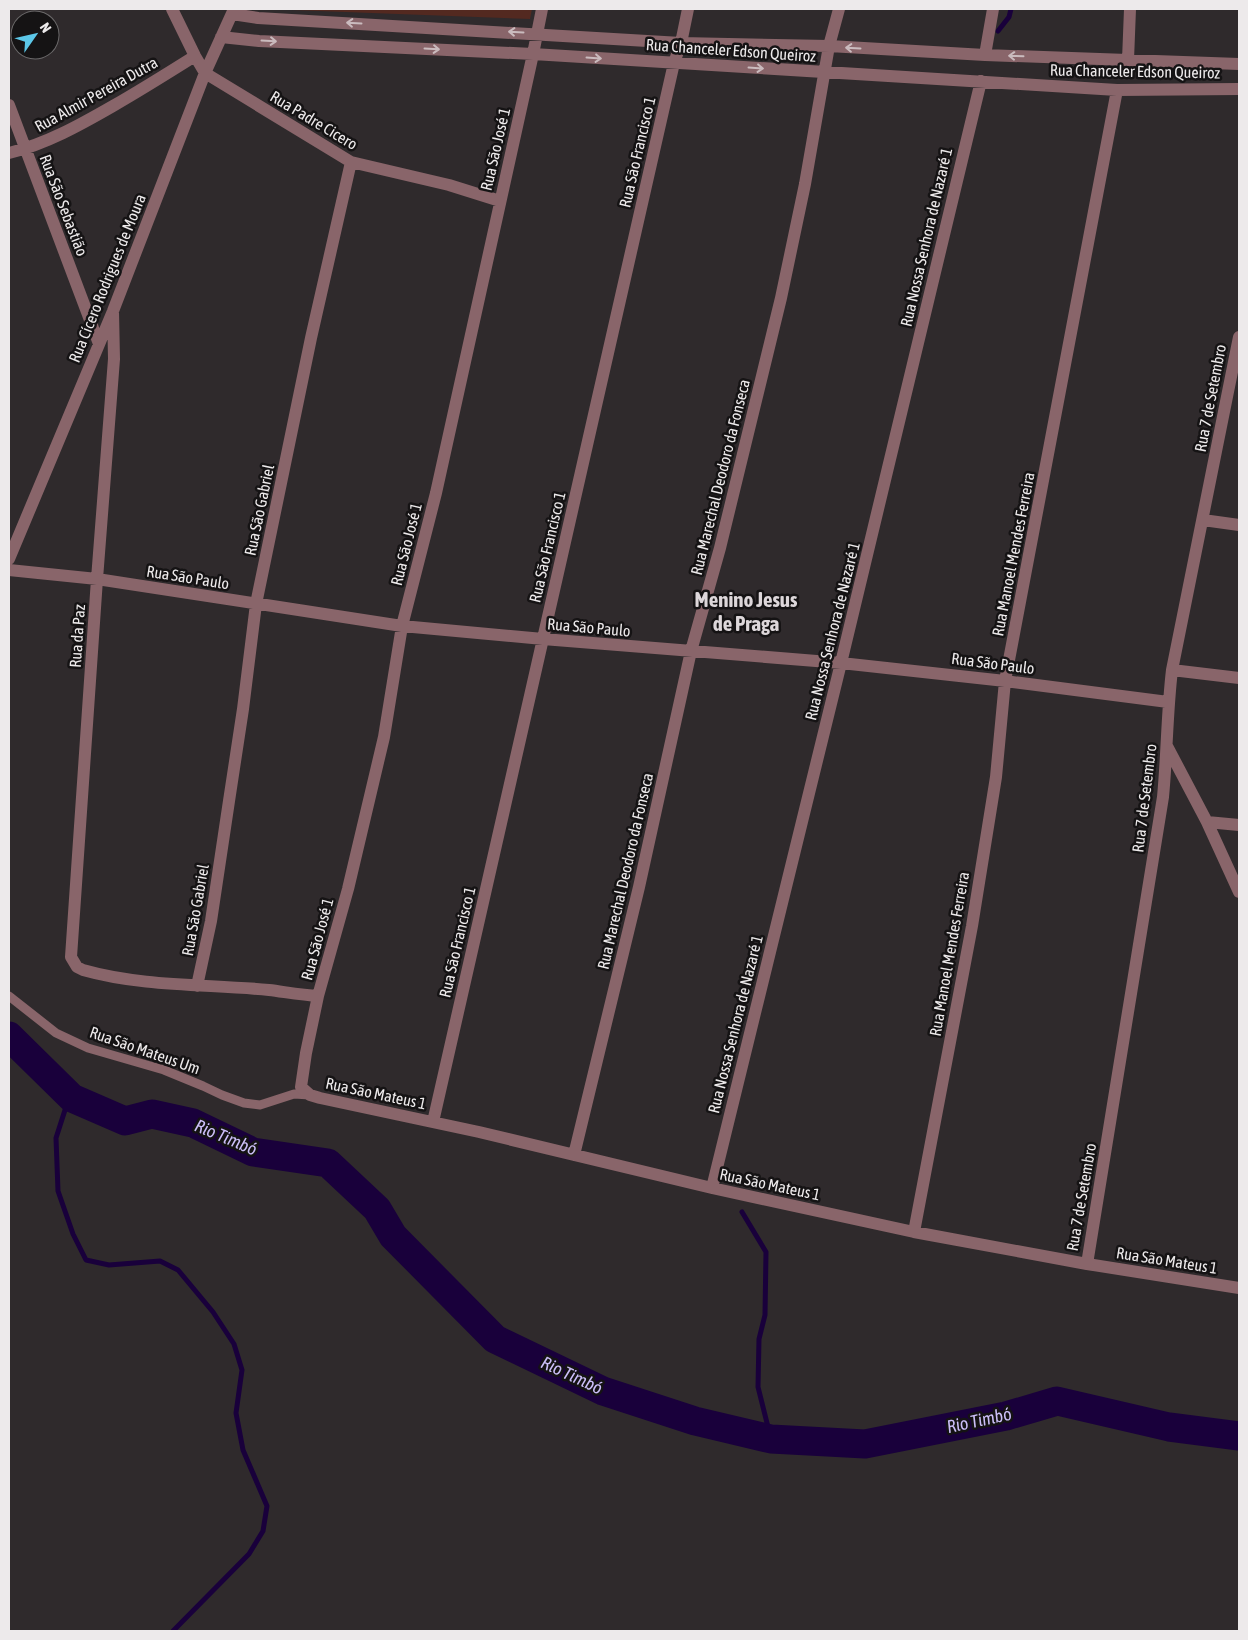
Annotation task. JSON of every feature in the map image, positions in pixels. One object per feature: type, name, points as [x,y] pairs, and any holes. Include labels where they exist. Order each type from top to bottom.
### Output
[{"type":"street","points":[[172,9],[205,73]]},
{"type":"street","name":"Rua São José 1","points":[[306,1091],[307,1046],[318,996],[348,890],[384,737],[402,626],[436,493],[542,9]]},
{"type":"street","name":"Rua São Francisco 1","points":[[433,1122],[674,63],[681,42],[688,9]]},
{"type":"street","name":"Rua Marechal Deodoro da Fonseca","points":[[574,1154],[637,896],[691,651],[720,548],[781,298],[805,184],[824,73],[839,9]]},
{"type":"street","points":[[985,55],[993,9]]},
{"type":"street","points":[[1128,60],[1130,9]]},
{"type":"street","name":"Rua Chanceler Edson Queiroz","points":[[233,11],[258,18],[681,42],[830,46],[985,55],[1239,64]]},
{"type":"street","name":"Rua Cícero Rodrigues de Moura","points":[[9,559],[113,311],[205,73],[233,11]]},
{"type":"street","name":"Rua Chanceler Edson Queiroz","points":[[221,37],[259,41],[533,54],[1117,90],[1239,89]]},
{"type":"street","name":"Rua Almir Pereira Dutra","points":[[9,154],[25,150],[57,137],[161,78],[195,56]]},
{"type":"street","name":"Rua Padre Cicero","points":[[205,73],[351,162],[450,185],[500,201]]},
{"type":"street","name":"Rua Nossa Senhora de Nazaré 1","points":[[712,1188],[981,81]]},
{"type":"street","name":"Rua Manoel Mendes Ferreira","points":[[914,1232],[972,926],[996,777],[1005,681],[1117,90]]},
{"type":"street","name":"Rua São Sebastião","points":[[9,105],[99,344]]},
{"type":"street","name":"Rua São Gabriel","points":[[197,986],[211,921],[230,802],[256,604],[311,338],[351,162]]},
{"type":"street","name":"Rua da Paz","points":[[113,311],[114,359],[71,957],[77,967],[90,972],[137,980],[197,986]]},
{"type":"street","name":"Rua 7 de Setembro","points":[[1087,1264],[1163,797],[1168,702],[1172,670],[1239,337]]},
{"type":"street","points":[[1203,520],[1239,525]]},
{"type":"street","name":"Rua São Paulo","points":[[9,570],[97,579],[402,626],[841,663],[1005,681],[1168,702]]},
{"type":"street","points":[[1172,670],[1239,678]]},
{"type":"street","points":[[1167,746],[1207,822],[1239,892]]},
{"type":"street","points":[[1207,822],[1239,825]]},
{"type":"street","points":[[197,986],[270,990],[318,996]]},
{"type":"street","name":"Rua São Mateus 1","points":[[306,1091],[320,1098],[574,1154],[712,1188],[914,1232],[1087,1264],[1239,1288]]},
{"type":"lane","name":"Rua São Mateus Um","points":[[9,996],[56,1033],[88,1048],[164,1070],[222,1095],[260,1105],[306,1091]]},
{"type":"shaded area","points":[[266,9],[532,9],[530,19]]},
{"type":"waterway","points":[[998,31],[1009,17],[1011,9]]},
{"type":"waterway","name":"Rio Timbó","points":[[9,1036],[72,1098],[125,1121],[152,1114],[193,1123],[253,1152],[328,1163],[377,1209],[393,1236],[495,1339],[603,1391],[695,1421],[771,1439],[865,1444],[1006,1416],[1057,1401],[1169,1427],[1239,1436]]},
{"type":"waterway","points":[[72,1098],[65,1110],[56,1138],[58,1191],[73,1234],[86,1260],[109,1265],[160,1261],[178,1270],[213,1312],[234,1344],[242,1370],[236,1413],[243,1450],[267,1506],[263,1531],[249,1554],[173,1631]]},
{"type":"waterway","points":[[742,1212],[766,1252],[765,1315],[759,1339],[758,1387],[771,1439]]},
{"type":"district","name":"Menino Jesus de Praga","points":[[746,611]]}]
